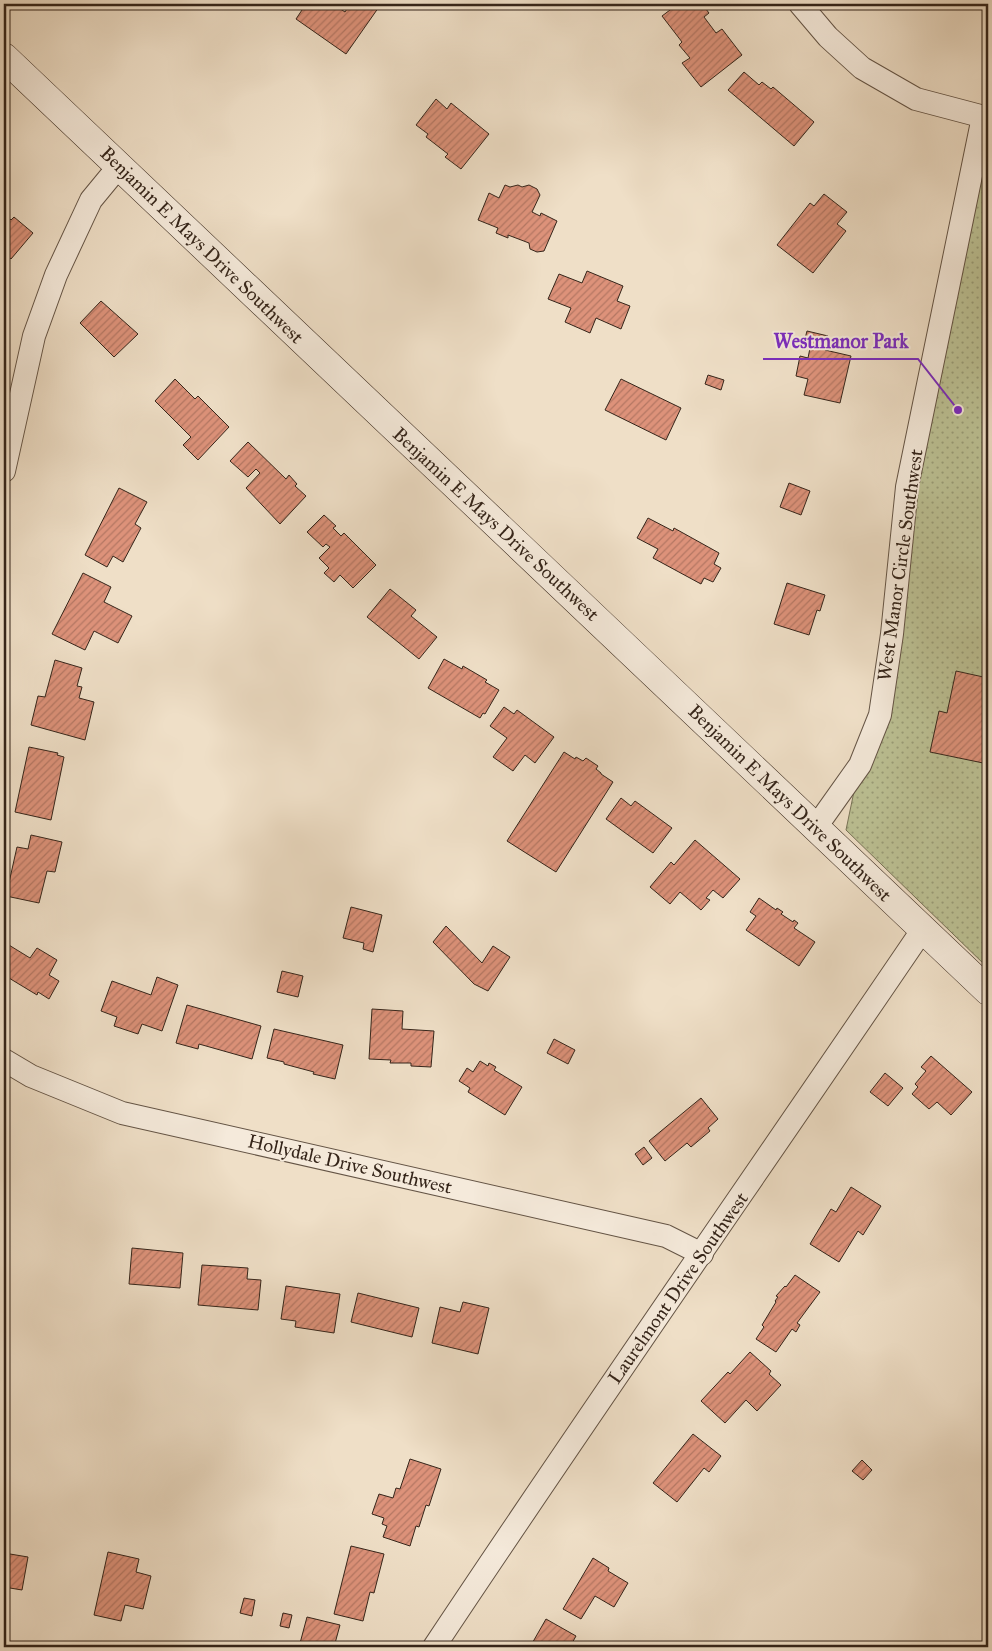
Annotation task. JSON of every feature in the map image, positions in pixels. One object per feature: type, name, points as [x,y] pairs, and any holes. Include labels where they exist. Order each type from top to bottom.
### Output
[{"type":"street","points":[[800,4],[828,37],[862,68],[916,99],[986,118]]},
{"type":"street","name":"Benjamin E Mays Drive Southwest","points":[[4,57],[988,991]]},
{"type":"street","name":"West Manor Circle Southwest","points":[[816,827],[860,765],[880,715],[892,634],[907,487],[986,118]]},
{"type":"street","points":[[4,470],[34,336],[56,275],[91,200],[119,166]]},
{"type":"street","name":"Laurelmont Drive Southwest","points":[[434,1647],[544,1482],[923,930]]},
{"type":"street","name":"Hollydale Drive Southwest","points":[[4,1060],[31,1076],[122,1113],[666,1236],[702,1254]]},
{"type":"green space","points":[[988,146],[988,968],[846,830]]},
{"type":"building","points":[[306,4],[333,4],[345,12],[350,4],[381,4],[346,54],[296,19]]},
{"type":"building","points":[[678,4],[702,4],[709,13],[704,17],[716,33],[722,29],[742,55],[701,87],[682,63],[690,58],[679,45],[682,42],[662,16]]},
{"type":"building","points":[[744,72],[759,85],[762,82],[771,89],[773,87],[814,122],[794,146],[728,90]]},
{"type":"building","points":[[436,99],[447,109],[451,103],[489,134],[461,169],[445,157],[448,154],[426,137],[428,134],[416,125]]},
{"type":"building","points":[[505,185],[510,187],[518,185],[522,187],[529,185],[537,189],[540,195],[532,212],[540,216],[541,213],[557,221],[544,251],[537,252],[530,249],[529,243],[508,235],[508,238],[496,233],[498,228],[478,220],[489,193],[499,198]]},
{"type":"building","points":[[824,194],[847,212],[837,224],[846,231],[813,273],[777,245],[810,203],[814,206]]},
{"type":"building","points":[[4,213],[11,220],[14,217],[33,233],[11,259],[4,253]]},
{"type":"building","points":[[587,271],[623,286],[617,301],[630,306],[621,329],[596,318],[590,333],[565,322],[571,308],[548,299],[559,274],[582,283]]},
{"type":"building","points":[[101,301],[138,334],[114,357],[80,323]]},
{"type":"building","points":[[807,331],[828,336],[825,350],[851,356],[840,403],[804,395],[808,379],[796,376],[800,356],[808,358],[810,348],[803,346]]},
{"type":"building","points":[[708,375],[724,380],[721,390],[705,384]]},
{"type":"building","points":[[175,379],[195,399],[198,396],[229,427],[198,460],[183,445],[191,437],[155,401]]},
{"type":"building","points":[[621,379],[681,408],[666,440],[605,410]]},
{"type":"building","points":[[248,442],[286,479],[289,475],[297,484],[295,486],[306,496],[280,524],[246,488],[260,473],[256,469],[248,477],[230,461]]},
{"type":"building","points":[[789,483],[810,491],[801,515],[780,507]]},
{"type":"building","points":[[119,488],[147,502],[135,524],[141,528],[123,562],[113,556],[107,567],[85,555]]},
{"type":"building","points":[[324,515],[336,526],[333,528],[341,536],[344,533],[376,565],[353,588],[340,575],[334,582],[324,573],[329,568],[319,558],[330,547],[326,544],[323,547],[307,532]]},
{"type":"building","points":[[648,518],[673,531],[674,528],[719,553],[714,564],[721,568],[713,582],[704,578],[701,584],[653,558],[658,549],[637,538]]},
{"type":"building","points":[[83,573],[111,587],[104,602],[132,616],[118,643],[94,631],[85,650],[52,634]]},
{"type":"building","points":[[787,583],[825,595],[820,611],[817,610],[809,635],[774,624]]},
{"type":"building","points":[[390,589],[416,610],[411,616],[437,637],[419,659],[367,617]]},
{"type":"building","points":[[444,659],[462,669],[463,666],[487,680],[485,682],[499,690],[485,714],[483,713],[480,718],[428,688]]},
{"type":"building","points":[[55,660],[82,668],[77,686],[82,687],[79,698],[94,702],[85,740],[31,725],[38,696],[45,697]]},
{"type":"building","points":[[956,671],[988,678],[988,764],[930,752],[939,711],[947,713]]},
{"type":"building","points":[[504,707],[514,714],[517,710],[554,737],[535,763],[525,755],[513,771],[493,757],[507,738],[490,726]]},
{"type":"building","points":[[29,747],[58,753],[57,755],[64,757],[51,820],[15,812]]},
{"type":"building","points":[[564,752],[575,759],[576,757],[583,761],[586,758],[598,766],[596,769],[601,774],[613,782],[556,872],[507,841]]},
{"type":"building","points":[[621,798],[631,806],[635,801],[672,828],[653,853],[606,819]]},
{"type":"building","points":[[31,835],[62,842],[55,872],[47,871],[39,903],[6,896],[17,847],[28,849]]},
{"type":"building","points":[[695,840],[740,879],[723,898],[713,890],[706,898],[710,900],[701,910],[680,892],[670,904],[650,887],[671,862],[674,865]]},
{"type":"building","points":[[759,898],[776,910],[777,908],[783,912],[781,914],[793,922],[794,920],[798,923],[794,928],[815,942],[799,966],[746,930],[756,916],[750,912]]},
{"type":"building","points":[[351,907],[382,915],[373,952],[363,949],[364,943],[343,938]]},
{"type":"building","points":[[446,926],[482,963],[493,946],[510,957],[488,991],[474,984],[433,942]]},
{"type":"building","points":[[4,942],[30,958],[37,948],[57,960],[49,975],[59,981],[49,999],[38,992],[37,995],[4,975]]},
{"type":"building","points":[[282,971],[303,976],[298,997],[277,992]]},
{"type":"building","points":[[157,977],[178,985],[162,1031],[142,1024],[138,1034],[114,1026],[117,1017],[101,1011],[112,981],[151,995]]},
{"type":"building","points":[[187,1005],[261,1026],[252,1059],[199,1044],[198,1049],[176,1043]]},
{"type":"building","points":[[372,1009],[403,1011],[402,1029],[434,1031],[431,1067],[411,1066],[411,1063],[390,1063],[391,1060],[369,1059]]},
{"type":"building","points":[[274,1029],[343,1045],[335,1079],[313,1074],[314,1072],[267,1058]]},
{"type":"building","points":[[554,1039],[575,1050],[568,1064],[547,1053]]},
{"type":"building","points":[[931,1056],[972,1092],[951,1115],[937,1102],[929,1109],[912,1094],[918,1087],[915,1084],[926,1071],[921,1067]]},
{"type":"building","points":[[480,1061],[488,1066],[489,1063],[496,1067],[494,1070],[522,1087],[505,1115],[468,1092],[470,1088],[459,1081],[467,1068],[473,1072]]},
{"type":"building","points":[[885,1073],[903,1088],[888,1106],[870,1092]]},
{"type":"building","points":[[701,1098],[718,1119],[708,1128],[710,1131],[691,1147],[687,1143],[665,1161],[649,1141]]},
{"type":"building","points":[[644,1147],[652,1158],[643,1165],[635,1154]]},
{"type":"building","points":[[851,1187],[881,1206],[863,1235],[858,1231],[839,1262],[810,1244],[831,1209],[836,1212]]},
{"type":"building","points":[[132,1248],[183,1253],[180,1288],[129,1284]]},
{"type":"building","points":[[202,1265],[248,1268],[247,1279],[261,1280],[258,1310],[198,1305]]},
{"type":"building","points":[[795,1275],[820,1292],[797,1323],[800,1325],[796,1332],[792,1329],[776,1352],[756,1339],[776,1302],[778,1297],[776,1296]]},
{"type":"building","points":[[286,1286],[340,1294],[334,1333],[295,1327],[296,1321],[281,1319]]},
{"type":"building","points":[[358,1293],[419,1308],[412,1337],[351,1322]]},
{"type":"building","points":[[463,1302],[489,1308],[478,1354],[432,1343],[440,1307],[460,1312]]},
{"type":"building","points":[[750,1352],[771,1371],[769,1374],[781,1385],[757,1411],[746,1400],[725,1423],[701,1401]]},
{"type":"building","points":[[693,1434],[721,1456],[709,1472],[704,1468],[677,1502],[653,1483]]},
{"type":"building","points":[[410,1459],[441,1469],[429,1506],[426,1505],[419,1527],[416,1526],[410,1546],[383,1537],[387,1526],[382,1524],[384,1518],[372,1514],[379,1494],[393,1498],[396,1488],[400,1489]]},
{"type":"building","points":[[862,1460],[872,1470],[863,1480],[852,1471]]},
{"type":"building","points":[[351,1546],[384,1554],[374,1593],[370,1592],[363,1621],[334,1614]]},
{"type":"building","points":[[108,1552],[139,1559],[136,1572],[151,1576],[143,1609],[125,1605],[121,1621],[94,1615]]},
{"type":"building","points":[[4,1553],[28,1557],[22,1590],[4,1587]]},
{"type":"building","points":[[593,1558],[609,1568],[608,1571],[628,1583],[614,1607],[595,1596],[581,1619],[563,1609]]},
{"type":"building","points":[[244,1598],[255,1600],[252,1616],[240,1613]]},
{"type":"building","points":[[283,1613],[292,1615],[289,1628],[280,1626]]},
{"type":"building","points":[[307,1617],[340,1625],[334,1647],[299,1647]]},
{"type":"building","points":[[546,1619],[576,1636],[571,1645],[574,1647],[530,1647]]},
{"type":"place","name":"Westmanor Park","points":[[958,410]]}]
